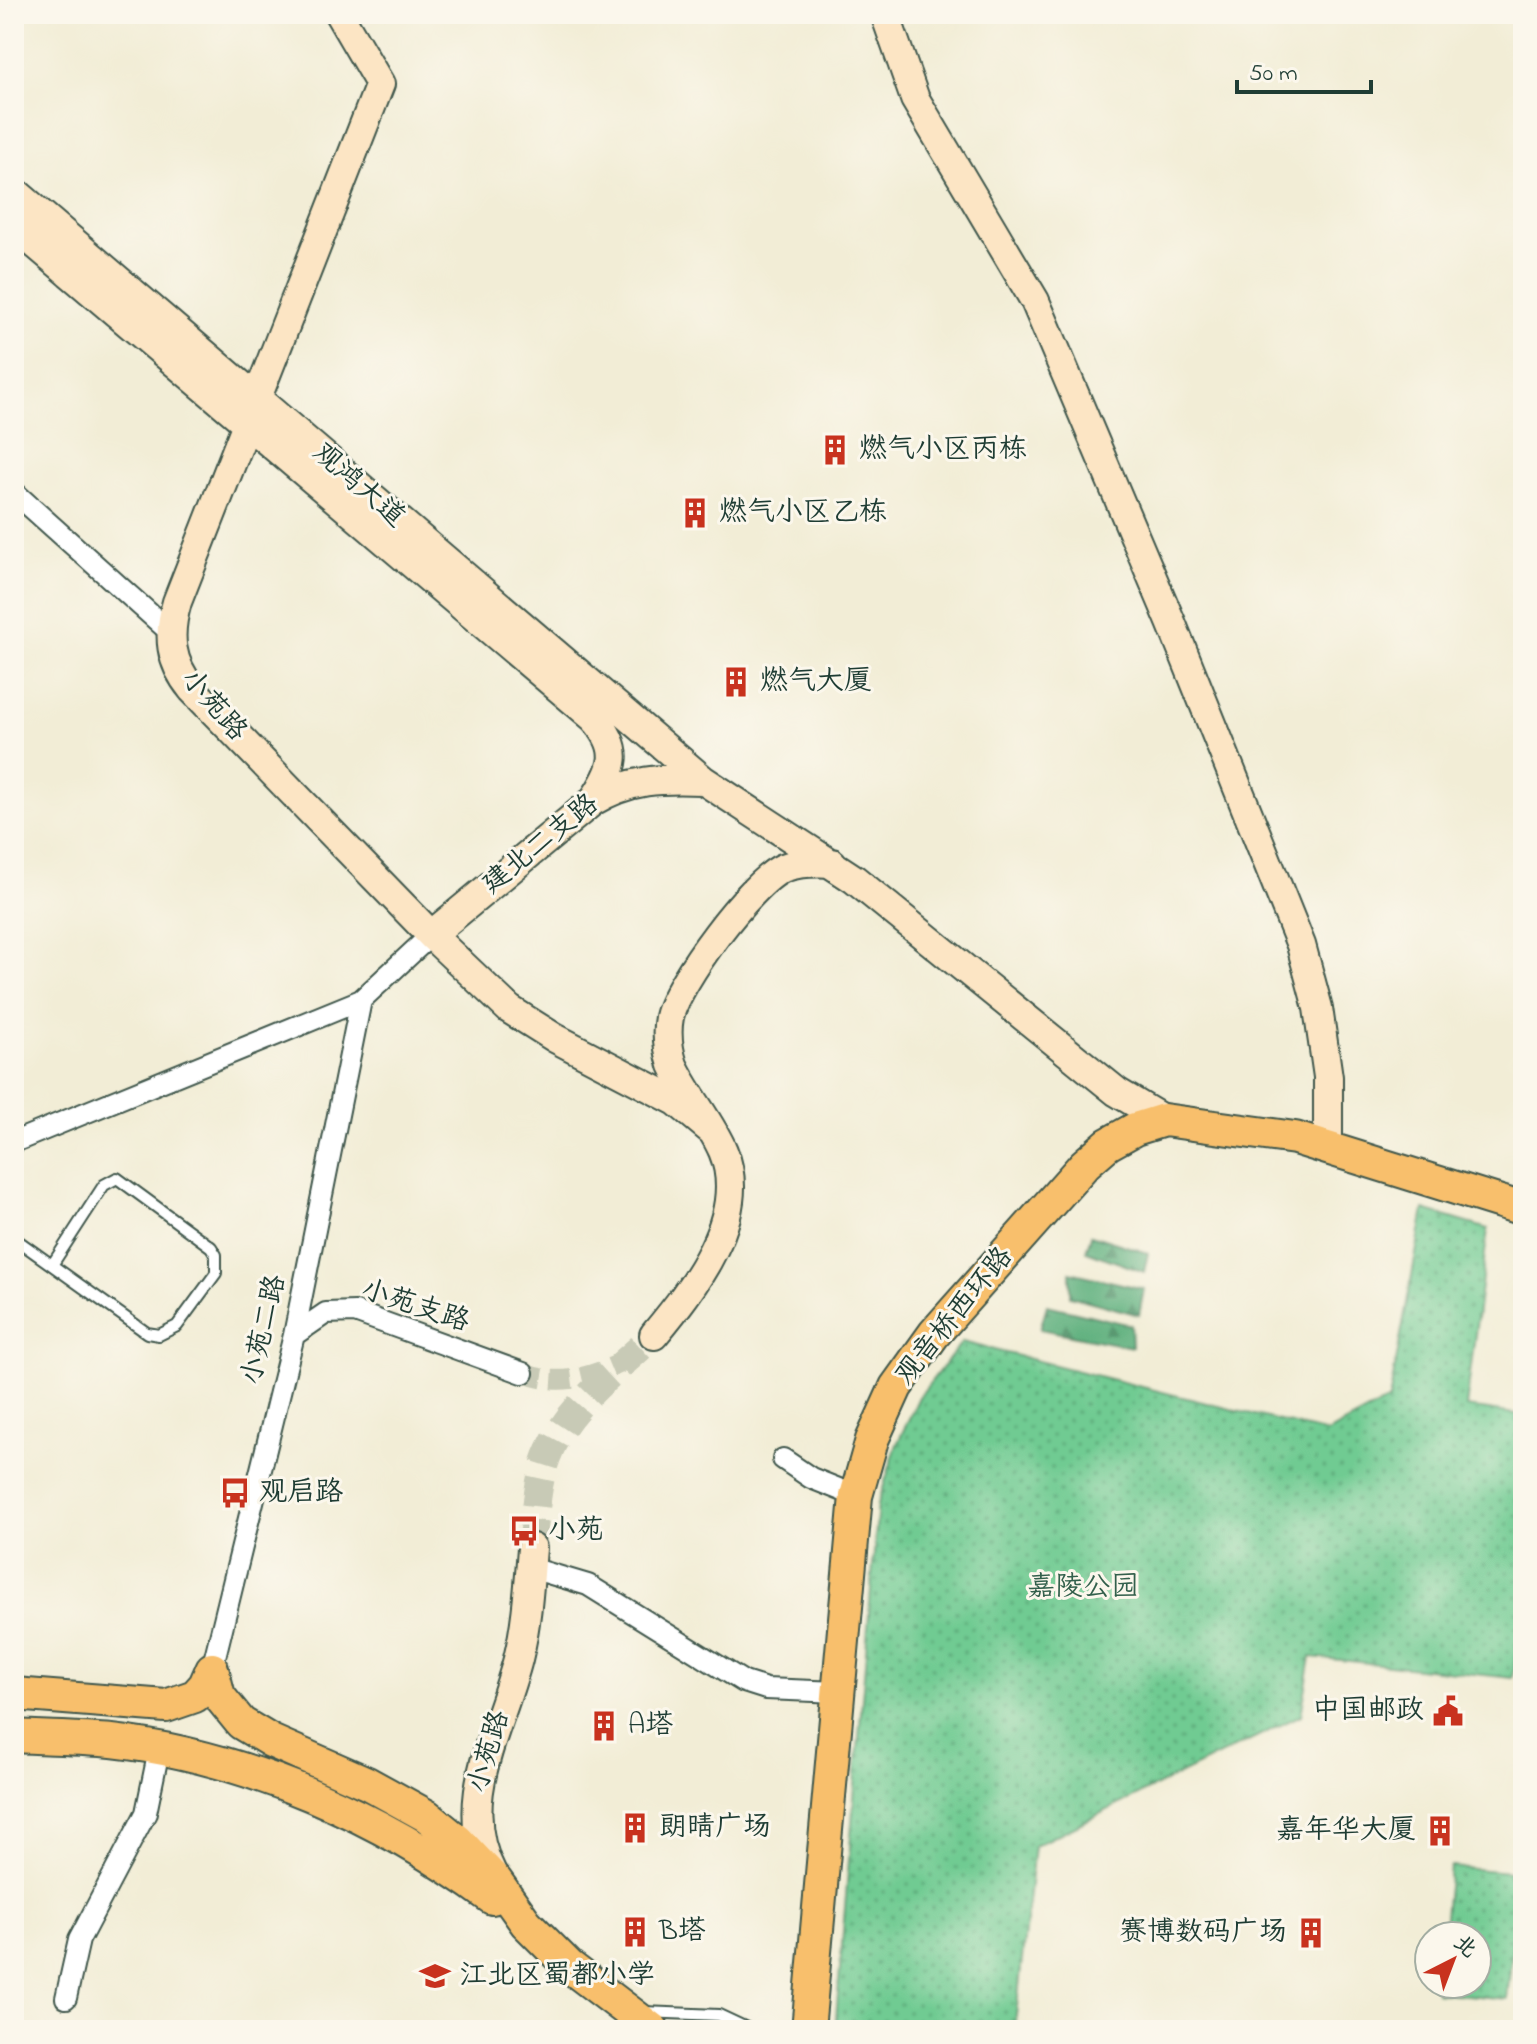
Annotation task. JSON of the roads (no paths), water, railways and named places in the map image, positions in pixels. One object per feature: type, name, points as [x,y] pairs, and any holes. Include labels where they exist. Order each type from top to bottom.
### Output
[{"type":"main road","name":"观音桥西环路","points":[[808,2030],[856,1496],[872,1440],[896,1387],[934,1334],[1085,1164],[1108,1144],[1135,1129],[1164,1120],[1295,1138],[1518,1205]]},
{"type":"main road","points":[[21,1692],[166,1706],[195,1696],[205,1685],[212,1669]]},
{"type":"main road","points":[[212,1669],[219,1696],[241,1723],[271,1741],[367,1783],[427,1816],[458,1841],[496,1881]]},
{"type":"main road","points":[[14,1736],[112,1742],[159,1750],[257,1777],[346,1810],[458,1873],[526,1923]]},
{"type":"main road","name":"小苑路","points":[[496,1881],[526,1923],[569,1966],[625,2012],[653,2030]]},
{"type":"street","name":"小苑路","points":[[339,14],[380,84],[177,602],[170,632],[175,662],[192,689],[431,935],[509,1009],[555,1038],[676,1101],[712,1131]]},
{"type":"street","points":[[885,14],[915,99],[1035,301],[1171,622],[1301,945],[1318,1008],[1328,1077],[1328,1148]]},
{"type":"street","name":"观鸿大道","points":[[14,191],[251,410],[594,718],[607,732],[613,763],[609,778],[593,801]]},
{"type":"street","name":"观鸿大道","points":[[14,226],[251,410],[703,780]]},
{"type":"street","points":[[14,492],[170,632]]},
{"type":"street","name":"建北二支路","points":[[14,1142],[361,1000],[431,935],[593,801],[635,781],[659,778],[703,780]]},
{"type":"street","points":[[703,780],[832,863],[1117,1092],[1164,1120]]},
{"type":"street","name":"小苑路","points":[[654,1335],[699,1276],[729,1201],[728,1165],[712,1131],[680,1080],[669,1051],[670,1014],[676,999],[742,902],[760,883],[782,869],[798,864],[832,863]]},
{"type":"street","name":"小苑二路","points":[[212,1669],[294,1335],[361,1000]]},
{"type":"street","name":"小苑支路","points":[[294,1335],[326,1313],[355,1312],[523,1373]]},
{"type":"street","points":[[783,1459],[811,1478],[856,1496]]},
{"type":"street","name":"小苑路","points":[[496,1881],[479,1844],[475,1807],[479,1784],[518,1660],[532,1558]]},
{"type":"street","points":[[532,1558],[588,1585],[744,1682],[766,1689],[838,1692]]},
{"type":"street","points":[[66,1998],[79,1940],[146,1813],[159,1750]]},
{"type":"lane","points":[[14,1238],[147,1333],[159,1335],[169,1333],[185,1316],[216,1273],[216,1255],[211,1247],[117,1178],[104,1185],[52,1265]]},
{"type":"lane","points":[[625,2012],[719,2015],[751,2030]]},
{"type":"tunnel","points":[[532,1548],[542,1473],[559,1433],[583,1402],[654,1335]]},
{"type":"tunnel","points":[[523,1373],[564,1380],[630,1359]]},
{"type":"place","name":"燃气小区丙栋","points":[[835,450]]},
{"type":"place","name":"燃气小区乙栋","points":[[695,513]]},
{"type":"place","name":"燃气大厦","points":[[736,682]]},
{"type":"place","name":"观启路","points":[[235,1493]]},
{"type":"place","name":"小苑","points":[[524,1531]]},
{"type":"place","name":"中国邮政","points":[[1448,1711]]},
{"type":"place","name":"A塔","points":[[604,1726]]},
{"type":"place","name":"朗晴广场","points":[[635,1828]]},
{"type":"place","name":"嘉年华大厦","points":[[1440,1831]]},
{"type":"place","name":"B塔","points":[[635,1932]]},
{"type":"place","name":"赛博数码广场","points":[[1311,1933]]},
{"type":"place","name":"江北区蜀都小学","points":[[435,1976]]},
{"type":"park label","name":"嘉陵公园","points":[[1083,1588]]}]
